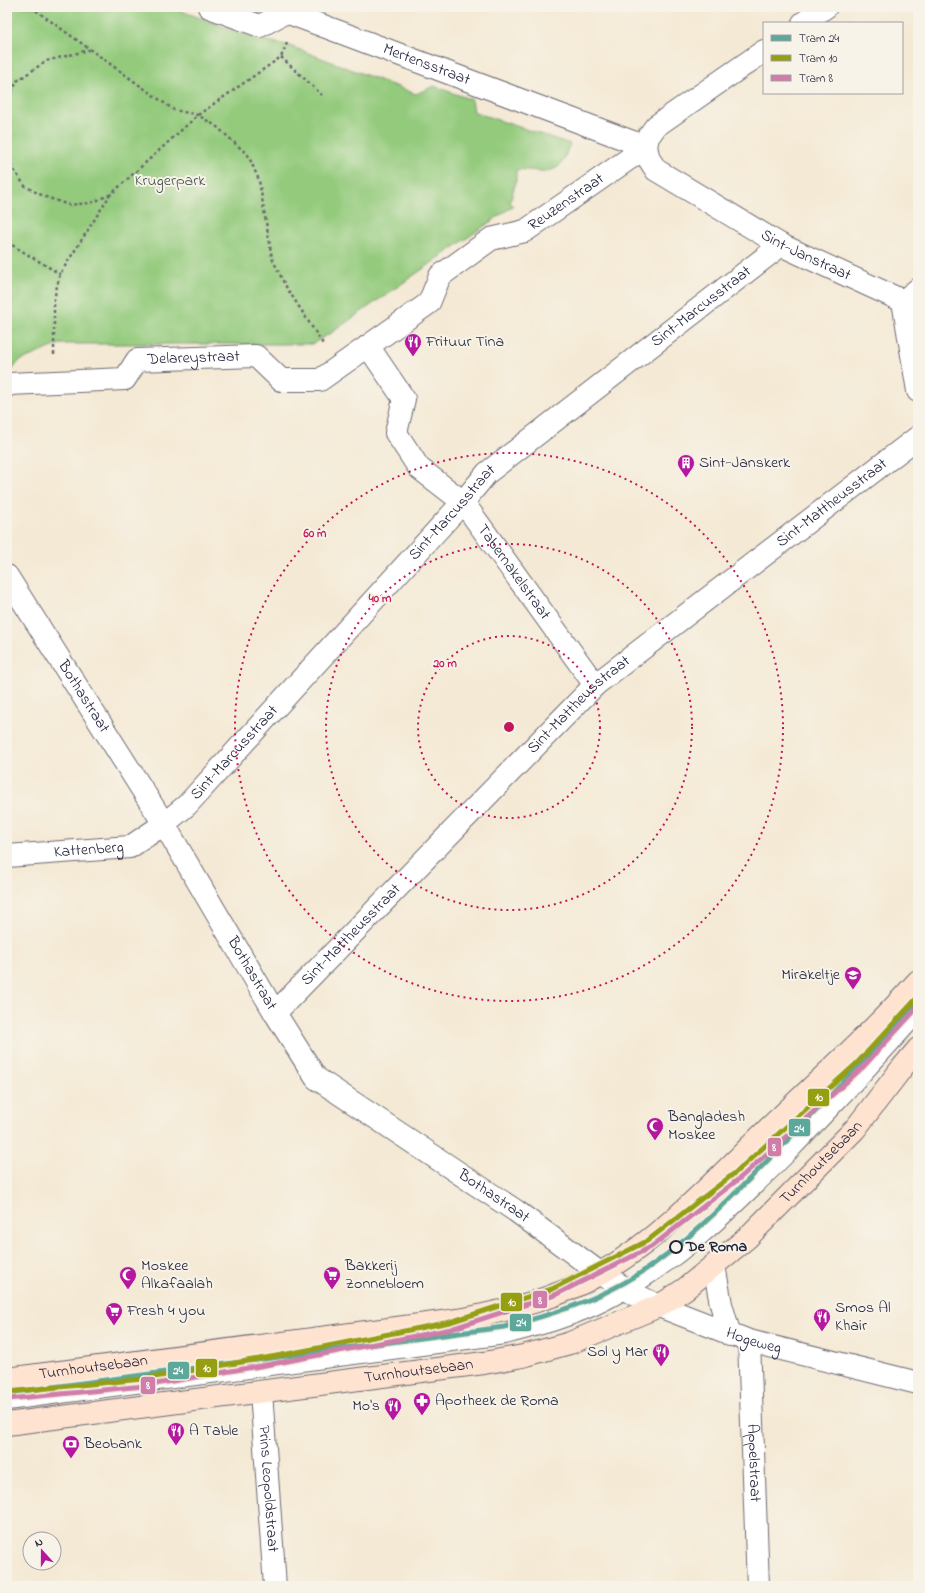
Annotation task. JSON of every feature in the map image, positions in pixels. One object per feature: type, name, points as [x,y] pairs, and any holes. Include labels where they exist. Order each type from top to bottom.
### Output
[{"type":"main road","name":"Turnhoutsebaan","points":[[7,1379],[465,1318],[540,1301],[600,1273],[644,1242],[709,1185],[818,1080],[871,1032],[918,981]]},
{"type":"main road","name":"Turnhoutsebaan","points":[[7,1424],[454,1368],[523,1356],[570,1343],[659,1306],[714,1266],[758,1227],[855,1129],[918,1049]]},
{"type":"street","points":[[209,7],[260,26],[286,12]]},
{"type":"street","points":[[804,22],[826,7]]},
{"type":"street","name":"Mertensstraat","points":[[286,12],[646,147]]},
{"type":"street","points":[[646,147],[648,136],[656,126],[763,52]]},
{"type":"street","name":"Reuzenstraat","points":[[368,346],[429,303],[440,276],[491,239],[524,231],[646,147]]},
{"type":"street","name":"Sint-Janstraat","points":[[646,147],[649,159],[656,170],[781,245],[911,295],[918,391]]},
{"type":"street","name":"Sint-Marcusstraat","points":[[164,824],[187,805],[463,502],[487,473],[781,245]]},
{"type":"street","name":"Delareystraat","points":[[8,385],[125,379],[137,360],[256,356],[281,380],[320,380],[368,346]]},
{"type":"street","name":"Tabernakelstraat","points":[[368,346],[404,399],[396,433],[419,468],[463,502],[595,685]]},
{"type":"street","name":"Sint-Mattheusstraat","points":[[275,1013],[595,685],[918,437]]},
{"type":"street","name":"Bothastraat","points":[[7,576],[164,824],[275,1013],[316,1078],[516,1212],[600,1273]]},
{"type":"street","name":"Kattenberg","points":[[7,856],[130,847],[164,824]]},
{"type":"street","points":[[714,1266],[721,1304],[739,1338]]},
{"type":"street","name":"Hogeweg","points":[[600,1273],[659,1306],[739,1338],[918,1383]]},
{"type":"street","name":"Appelstraat","points":[[739,1338],[758,1586]]},
{"type":"street","name":"Prins Leopoldstraat","points":[[261,1392],[275,1586]]},
{"type":"lane","points":[[7,1402],[505,1336],[533,1329],[604,1303],[661,1269],[726,1214],[809,1132],[918,1014]]},
{"type":"path","points":[[31,7],[174,110],[198,115],[216,126],[248,155],[259,180],[272,258],[289,291],[320,340],[340,365]]},
{"type":"path","points":[[52,382],[54,300],[60,274],[110,195],[198,115],[281,57],[287,45],[286,12]]},
{"type":"path","points":[[7,102],[17,81],[46,61],[89,50]]},
{"type":"path","points":[[281,57],[322,96]]},
{"type":"path","points":[[7,160],[25,186],[43,196],[69,205],[91,203],[110,195]]},
{"type":"path","points":[[7,242],[60,274]]},
{"type":"green space","name":"Krugerpark","points":[[7,7],[171,7],[256,39],[287,45],[416,94],[434,86],[472,100],[474,112],[570,144],[562,162],[554,169],[549,171],[516,170],[516,181],[510,202],[513,206],[331,333],[312,344],[60,344],[19,361],[7,377]]},
{"type":"tram line","name":"10","points":[[7,1392],[143,1379],[282,1355],[450,1322],[552,1289],[647,1241],[736,1172],[857,1063],[918,997]]},
{"type":"tram line","name":"24","points":[[7,1393],[504,1327],[557,1312],[591,1299],[607,1292],[657,1262],[706,1221],[738,1191],[806,1121],[918,1002]]},
{"type":"tram line","name":"8","points":[[8,1399],[144,1386],[283,1362],[451,1329],[555,1295],[651,1247],[740,1178],[862,1068],[918,1007]]},
{"type":"place","name":"Frituur Tina","points":[[413,357]]},
{"type":"place","name":"Sint-Janskerk","points":[[686,478]]},
{"type":"place","name":"Mirakeltje","points":[[853,990]]},
{"type":"place","name":"Bangladesh Moskee","points":[[655,1141]]},
{"type":"place","name":"De Roma","points":[[676,1247]]},
{"type":"place","name":"Moskee Alkafaalah","points":[[128,1290]]},
{"type":"place","name":"Bakkerij Zonnebloem","points":[[332,1290]]},
{"type":"place","name":"Fresh 4 you","points":[[114,1326]]},
{"type":"place","name":"Smos Al Khair","points":[[822,1332]]},
{"type":"place","name":"Sol y Mar","points":[[661,1367]]},
{"type":"place","name":"Apotheek de Roma","points":[[422,1416]]},
{"type":"place","name":"Mo's","points":[[393,1421]]},
{"type":"place","name":"A Table","points":[[176,1446]]},
{"type":"place","name":"Beobank","points":[[71,1459]]}]
